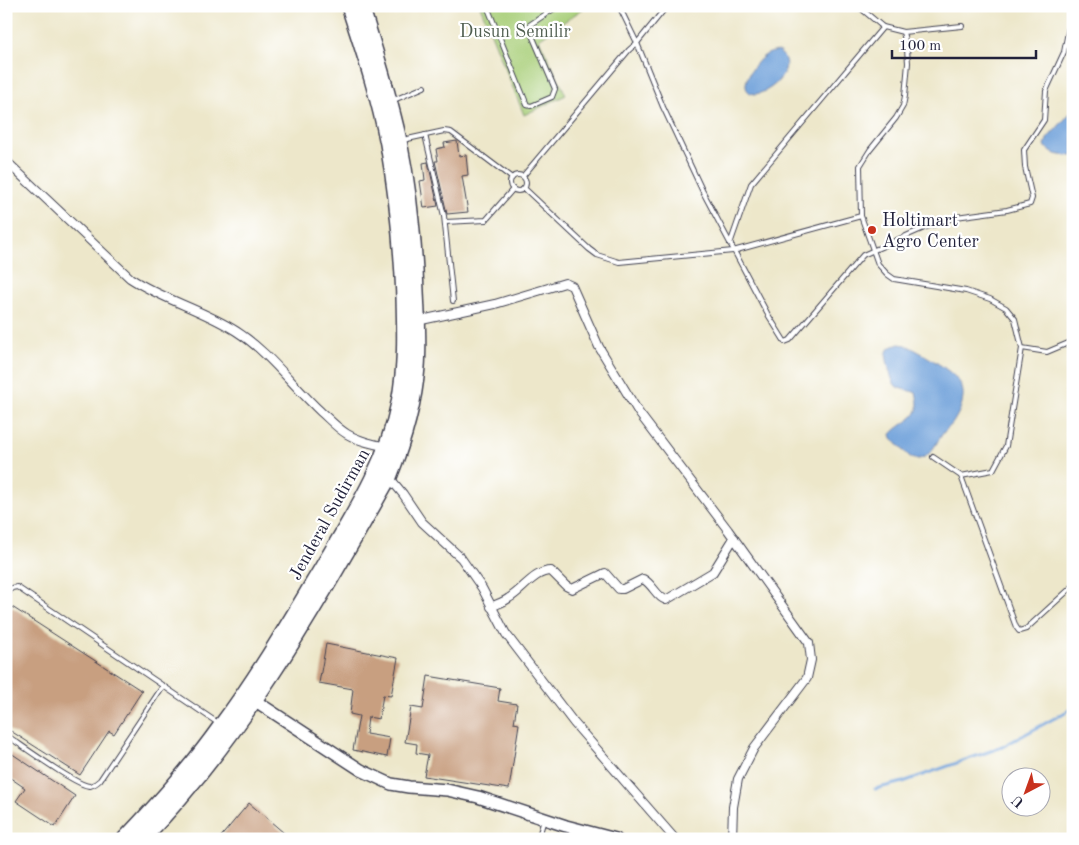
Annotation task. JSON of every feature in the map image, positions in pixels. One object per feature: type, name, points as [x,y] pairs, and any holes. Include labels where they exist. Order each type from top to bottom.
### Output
[{"type":"highway","name":"Jenderal Sudirman","points":[[125,839],[177,782],[222,726],[245,693],[355,513],[387,447],[399,404],[404,366],[405,328],[393,143],[349,6]]},
{"type":"highway","points":[[142,839],[186,790],[254,700],[302,627],[389,477],[399,451],[411,408],[417,367],[417,321],[412,228],[393,143],[390,102],[361,6]]},
{"type":"street","points":[[6,161],[130,278],[152,291],[202,312],[234,330],[253,343],[312,404],[338,427],[355,437],[387,447]]},
{"type":"street","points":[[417,321],[495,304],[565,282],[574,288],[599,347],[639,413],[734,538],[809,643],[811,660],[804,684],[754,748],[738,779],[733,807],[732,839]]},
{"type":"street","points":[[389,477],[422,522],[461,558],[482,588],[506,634],[574,723],[675,839]]},
{"type":"street","points":[[492,607],[510,598],[538,574],[546,571],[551,571],[566,586],[572,589],[606,573],[619,588],[623,589],[643,579],[649,582],[659,598],[666,600],[713,572],[734,538]]},
{"type":"street","points":[[254,700],[361,770],[390,784],[447,790],[478,796],[583,831],[616,839]]},
{"type":"lane","points":[[487,6],[527,105],[532,106],[552,97],[555,90],[528,26],[558,6]]},
{"type":"lane","points":[[619,6],[703,192],[733,251],[785,342],[790,340],[863,255],[924,228],[956,217],[1007,210],[1030,204],[1032,198],[1026,176],[1024,150],[1044,120],[1046,91],[1064,52],[1070,22],[1070,6]]},
{"type":"lane","points":[[523,176],[628,50],[637,43],[668,6]]},
{"type":"lane","points":[[858,6],[883,27],[904,32],[962,26]]},
{"type":"lane","points":[[730,244],[751,184],[883,27]]},
{"type":"lane","points":[[904,32],[908,49],[908,63],[906,96],[903,106],[860,166],[860,216],[872,250],[882,269],[894,278],[966,291],[990,299],[1006,308],[1015,319],[1022,348],[1006,446],[993,470],[961,476]]},
{"type":"lane","points":[[390,102],[424,87]]},
{"type":"lane","points":[[393,143],[444,131],[455,134],[512,178]]},
{"type":"lane","points":[[425,135],[444,222],[453,301]]},
{"type":"lane","points":[[518,175],[523,176],[526,181],[524,188],[520,191],[513,189],[510,185],[512,178],[518,175]]},
{"type":"lane","points":[[524,188],[588,249],[608,260],[619,262],[733,251],[860,216]]},
{"type":"lane","points":[[444,222],[486,220],[513,189]]},
{"type":"lane","points":[[1022,348],[1047,352],[1073,341]]},
{"type":"lane","points":[[933,457],[961,476],[1019,631],[1026,629],[1073,586]]},
{"type":"lane","points":[[6,594],[12,588],[17,587],[222,726]]},
{"type":"lane","points":[[6,735],[68,777],[89,786],[100,780],[163,686]]},
{"type":"lane","points":[[538,839],[544,818]]},
{"type":"green space","name":"Dusun Semilir","points":[[480,6],[587,6],[539,39],[566,95],[524,115]]},
{"type":"water","points":[[778,51],[784,58],[786,66],[783,75],[770,88],[762,92],[755,94],[749,92],[746,84],[753,68],[764,56]]},
{"type":"water","points":[[1073,110],[1073,156],[1054,153],[1045,146],[1047,139]]},
{"type":"water","points":[[899,344],[912,348],[945,368],[958,380],[963,390],[963,400],[955,420],[932,450],[920,459],[914,459],[909,456],[892,438],[891,434],[912,417],[918,408],[916,393],[896,386],[892,380],[886,354],[889,348]]},
{"type":"building","points":[[457,141],[459,156],[466,155],[468,175],[462,176],[468,212],[447,214],[435,161],[438,161],[436,149],[445,147],[444,143]]},
{"type":"building","points":[[428,162],[438,206],[424,208],[420,181],[425,180],[423,163]]},
{"type":"building","points":[[12,607],[142,691],[114,734],[109,731],[80,775],[6,728],[6,616]]},
{"type":"building","points":[[326,644],[398,658],[391,696],[383,695],[379,719],[368,717],[366,734],[390,738],[387,757],[353,750],[359,716],[350,714],[353,689],[319,683]]},
{"type":"building","points":[[428,676],[500,688],[498,701],[517,704],[514,723],[519,724],[509,789],[424,776],[428,755],[416,753],[417,744],[405,742],[411,707],[423,709]]},
{"type":"building","points":[[11,753],[75,796],[55,827],[16,801],[25,788],[6,775],[6,760]]},
{"type":"building","points":[[249,803],[291,839],[219,839]]},
{"type":"waterway","points":[[875,789],[903,782],[1002,747],[1073,708]]},
{"type":"place","name":"Holtimart Agro Center","points":[[872,230]]}]
